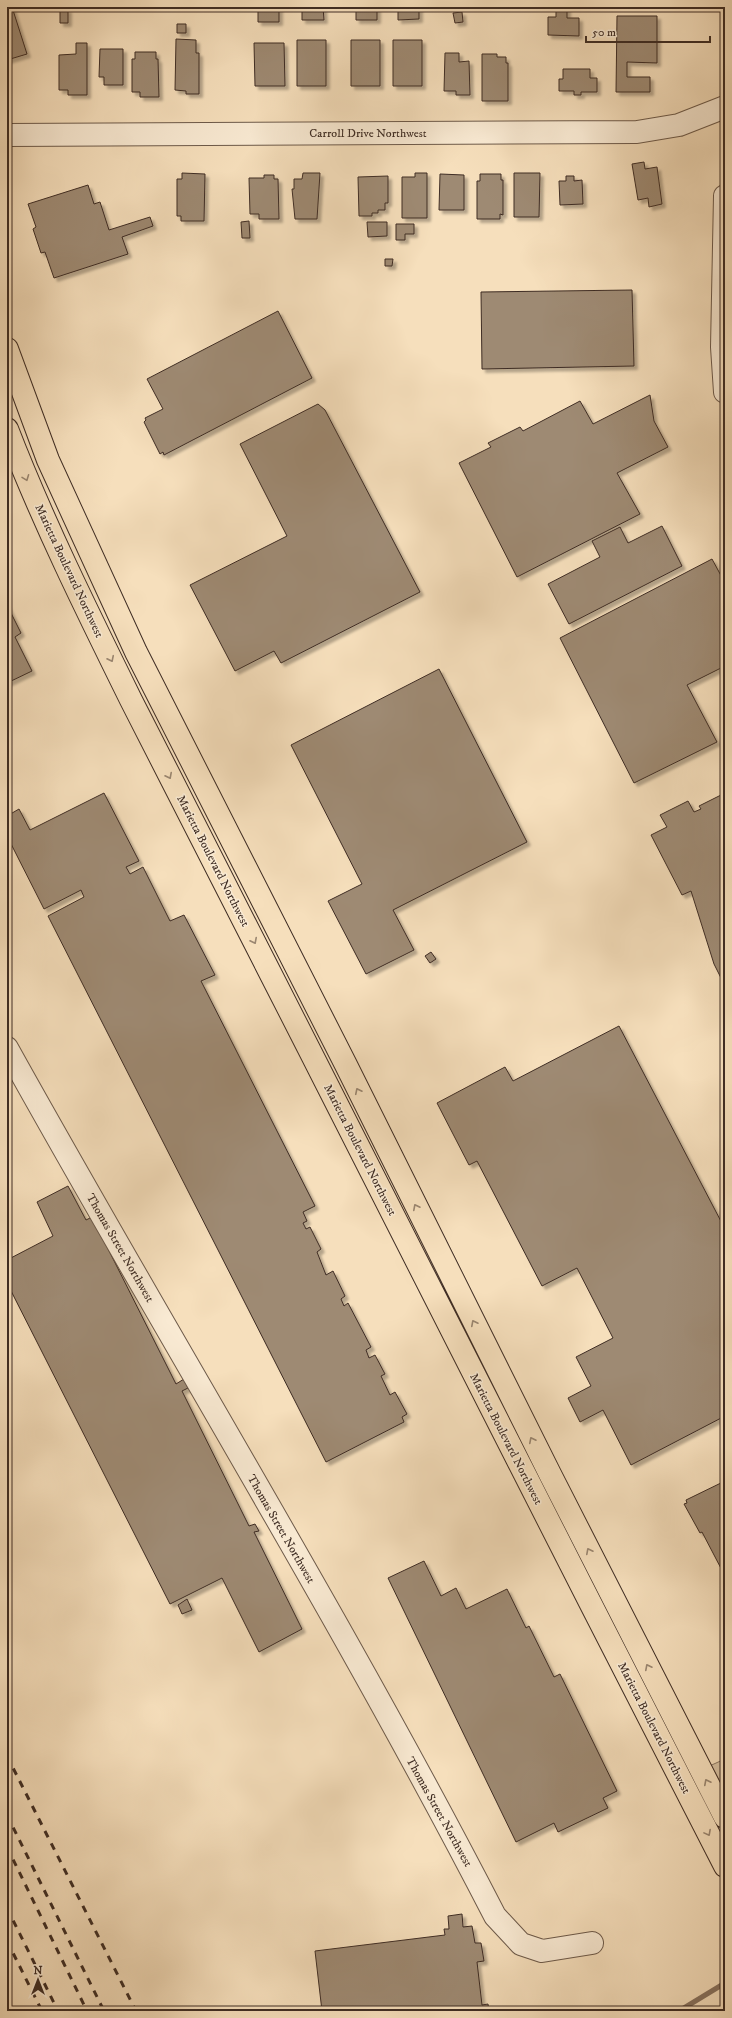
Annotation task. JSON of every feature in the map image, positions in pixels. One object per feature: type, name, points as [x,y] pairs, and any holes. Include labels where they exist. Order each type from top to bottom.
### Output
[{"type":"main road","points":[[7,350],[11,372],[48,460],[136,652],[348,1070],[550,1474],[725,1817]]},
{"type":"main road","name":"Marietta Boulevard Northwest","points":[[7,429],[32,493],[62,558],[156,751],[725,1866]]},
{"type":"street","name":"Carroll Drive Northwest","points":[[7,135],[636,132],[679,125],[723,115]]},
{"type":"street","points":[[725,196],[722,347],[725,392]]},
{"type":"street","name":"Thomas Street Northwest","points":[[7,1048],[76,1173],[341,1632],[495,1916],[521,1944],[542,1951],[592,1943]]},
{"type":"shaded area","points":[[725,1759],[725,1813],[696,1772]]},
{"type":"building","points":[[7,7],[12,7],[27,54],[7,60]]},
{"type":"building","points":[[258,7],[279,7],[279,22],[258,22]]},
{"type":"building","points":[[302,7],[323,7],[324,20],[302,20]]},
{"type":"building","points":[[356,7],[377,7],[377,20],[356,20]]},
{"type":"building","points":[[398,7],[419,7],[419,19],[398,20]]},
{"type":"building","points":[[556,7],[567,7],[567,18],[579,18],[579,36],[548,35],[548,17],[556,17]]},
{"type":"building","points":[[60,9],[68,9],[68,23],[60,23]]},
{"type":"building","points":[[462,12],[463,22],[455,23],[453,13]]},
{"type":"building","points":[[617,16],[657,16],[657,63],[627,62],[627,77],[650,77],[650,92],[616,92]]},
{"type":"building","points":[[177,24],[186,24],[186,33],[177,33]]},
{"type":"building","points":[[176,39],[196,40],[196,53],[199,53],[199,94],[186,94],[186,91],[175,90]]},
{"type":"building","points":[[297,40],[326,40],[326,86],[297,86]]},
{"type":"building","points":[[351,40],[380,40],[380,86],[351,86]]},
{"type":"building","points":[[393,40],[422,40],[422,86],[393,86]]},
{"type":"building","points":[[76,43],[87,43],[87,95],[68,95],[68,90],[59,90],[59,55],[76,54]]},
{"type":"building","points":[[254,43],[284,43],[285,86],[255,86]]},
{"type":"building","points":[[100,49],[123,49],[123,85],[104,85],[104,77],[99,77]]},
{"type":"building","points":[[135,52],[156,52],[156,59],[158,59],[159,97],[140,97],[140,92],[132,92],[132,59],[135,59]]},
{"type":"building","points":[[445,53],[459,53],[459,62],[469,61],[470,95],[456,95],[456,91],[444,91]]},
{"type":"building","points":[[482,54],[497,54],[497,57],[506,57],[506,63],[508,63],[508,101],[482,101]]},
{"type":"building","points":[[563,69],[590,69],[590,78],[597,78],[597,92],[581,92],[581,95],[574,95],[574,91],[559,91],[559,79],[563,79]]},
{"type":"building","points":[[644,162],[645,169],[657,167],[662,204],[649,207],[648,198],[638,200],[632,164]]},
{"type":"building","points":[[182,173],[205,174],[204,221],[181,221],[181,216],[177,216],[177,179],[182,179]]},
{"type":"building","points":[[303,173],[320,173],[317,219],[295,219],[292,189],[294,189],[294,179],[302,179]]},
{"type":"building","points":[[415,173],[427,173],[427,218],[402,218],[402,177],[415,177]]},
{"type":"building","points":[[514,173],[540,173],[539,217],[514,217]]},
{"type":"building","points":[[440,174],[464,175],[464,210],[439,210]]},
{"type":"building","points":[[480,174],[501,174],[501,180],[503,180],[503,215],[500,214],[500,219],[477,219],[477,181],[480,181]]},
{"type":"building","points":[[264,175],[274,175],[274,179],[278,179],[279,219],[259,219],[259,214],[250,214],[249,178],[264,178]]},
{"type":"building","points":[[388,176],[388,203],[385,203],[385,210],[378,210],[378,213],[372,213],[372,216],[359,216],[358,177]]},
{"type":"building","points":[[566,176],[574,176],[574,181],[582,180],[583,204],[560,205],[559,181],[566,181]]},
{"type":"building","points":[[88,185],[94,204],[100,202],[109,230],[150,217],[153,226],[122,237],[128,254],[54,278],[45,252],[41,253],[33,229],[36,227],[28,204]]},
{"type":"building","points":[[249,221],[250,238],[242,238],[241,222]]},
{"type":"building","points":[[367,222],[387,222],[387,236],[368,237]]},
{"type":"building","points":[[396,224],[414,224],[414,234],[405,234],[405,240],[396,240]]},
{"type":"building","points":[[385,259],[393,259],[392,266],[385,266]]},
{"type":"building","points":[[632,290],[634,366],[482,369],[481,292]]},
{"type":"building","points":[[278,311],[312,378],[164,455],[163,452],[160,454],[144,422],[146,420],[145,418],[163,409],[147,379]]},
{"type":"building","points":[[650,395],[654,421],[668,447],[617,473],[640,514],[517,577],[459,463],[491,447],[488,443],[520,427],[523,431],[580,401],[593,424]]},
{"type":"building","points":[[318,404],[325,410],[420,592],[281,663],[274,651],[235,671],[190,585],[287,536],[240,444]]},
{"type":"building","points":[[662,526],[682,566],[569,624],[548,584],[600,557],[592,541],[620,527],[628,543]]},
{"type":"building","points":[[712,559],[725,583],[725,666],[687,685],[717,742],[634,783],[560,638]]},
{"type":"building","points":[[7,605],[21,633],[15,637],[32,671],[7,683]]},
{"type":"building","points":[[439,669],[527,842],[393,910],[414,950],[366,974],[328,901],[362,884],[291,745]]},
{"type":"building","points":[[104,793],[139,861],[126,867],[130,874],[143,867],[170,921],[184,915],[215,975],[201,981],[315,1206],[303,1212],[307,1221],[303,1223],[306,1229],[310,1227],[321,1249],[317,1252],[326,1275],[333,1271],[345,1296],[341,1299],[344,1306],[348,1303],[371,1347],[366,1350],[369,1358],[375,1355],[385,1374],[381,1376],[390,1395],[395,1392],[407,1414],[402,1417],[404,1422],[326,1462],[48,916],[84,897],[81,890],[44,909],[7,836],[7,816],[19,809],[30,830]]},
{"type":"building","points":[[725,793],[725,986],[714,964],[691,891],[682,895],[651,835],[667,827],[660,815],[688,801],[694,812],[701,809],[699,806]]},
{"type":"building","points":[[431,952],[436,959],[430,963],[425,956]]},
{"type":"building","points":[[619,1026],[725,1229],[725,1416],[631,1465],[603,1410],[580,1422],[568,1398],[591,1386],[576,1357],[613,1338],[577,1268],[542,1286],[477,1161],[469,1165],[437,1103],[505,1067],[513,1081]]},
{"type":"building","points":[[68,1186],[86,1220],[92,1217],[176,1384],[184,1379],[188,1388],[182,1391],[249,1526],[255,1524],[259,1531],[254,1532],[302,1629],[259,1652],[222,1578],[170,1604],[7,1283],[7,1260],[53,1236],[37,1202]]},
{"type":"building","points":[[725,1481],[725,1576],[702,1532],[700,1533],[684,1504],[687,1503],[686,1500]]},
{"type":"building","points":[[424,1561],[441,1596],[456,1588],[466,1609],[507,1589],[526,1628],[529,1626],[554,1677],[560,1674],[617,1791],[603,1798],[608,1808],[558,1832],[554,1823],[516,1842],[388,1578]]},
{"type":"building","points":[[187,1599],[192,1610],[182,1614],[178,1605]]},
{"type":"building","points":[[462,1914],[463,1927],[472,1926],[475,1943],[481,1943],[484,1961],[477,1962],[482,2005],[488,2004],[489,2011],[322,2011],[315,1951],[445,1935],[444,1929],[449,1929],[448,1916]]},
{"type":"waterway","points":[[679,2011],[725,1983]]},
{"type":"railway","points":[[7,1756],[136,2011]]},
{"type":"railway","points":[[7,1815],[104,2011]]},
{"type":"railway","points":[[7,1847],[87,2011]]},
{"type":"railway","points":[[7,1908],[58,2011]]},
{"type":"railway","points":[[7,1941],[42,2011]]},
{"type":"railway","points":[[7,1999],[13,2011]]}]
